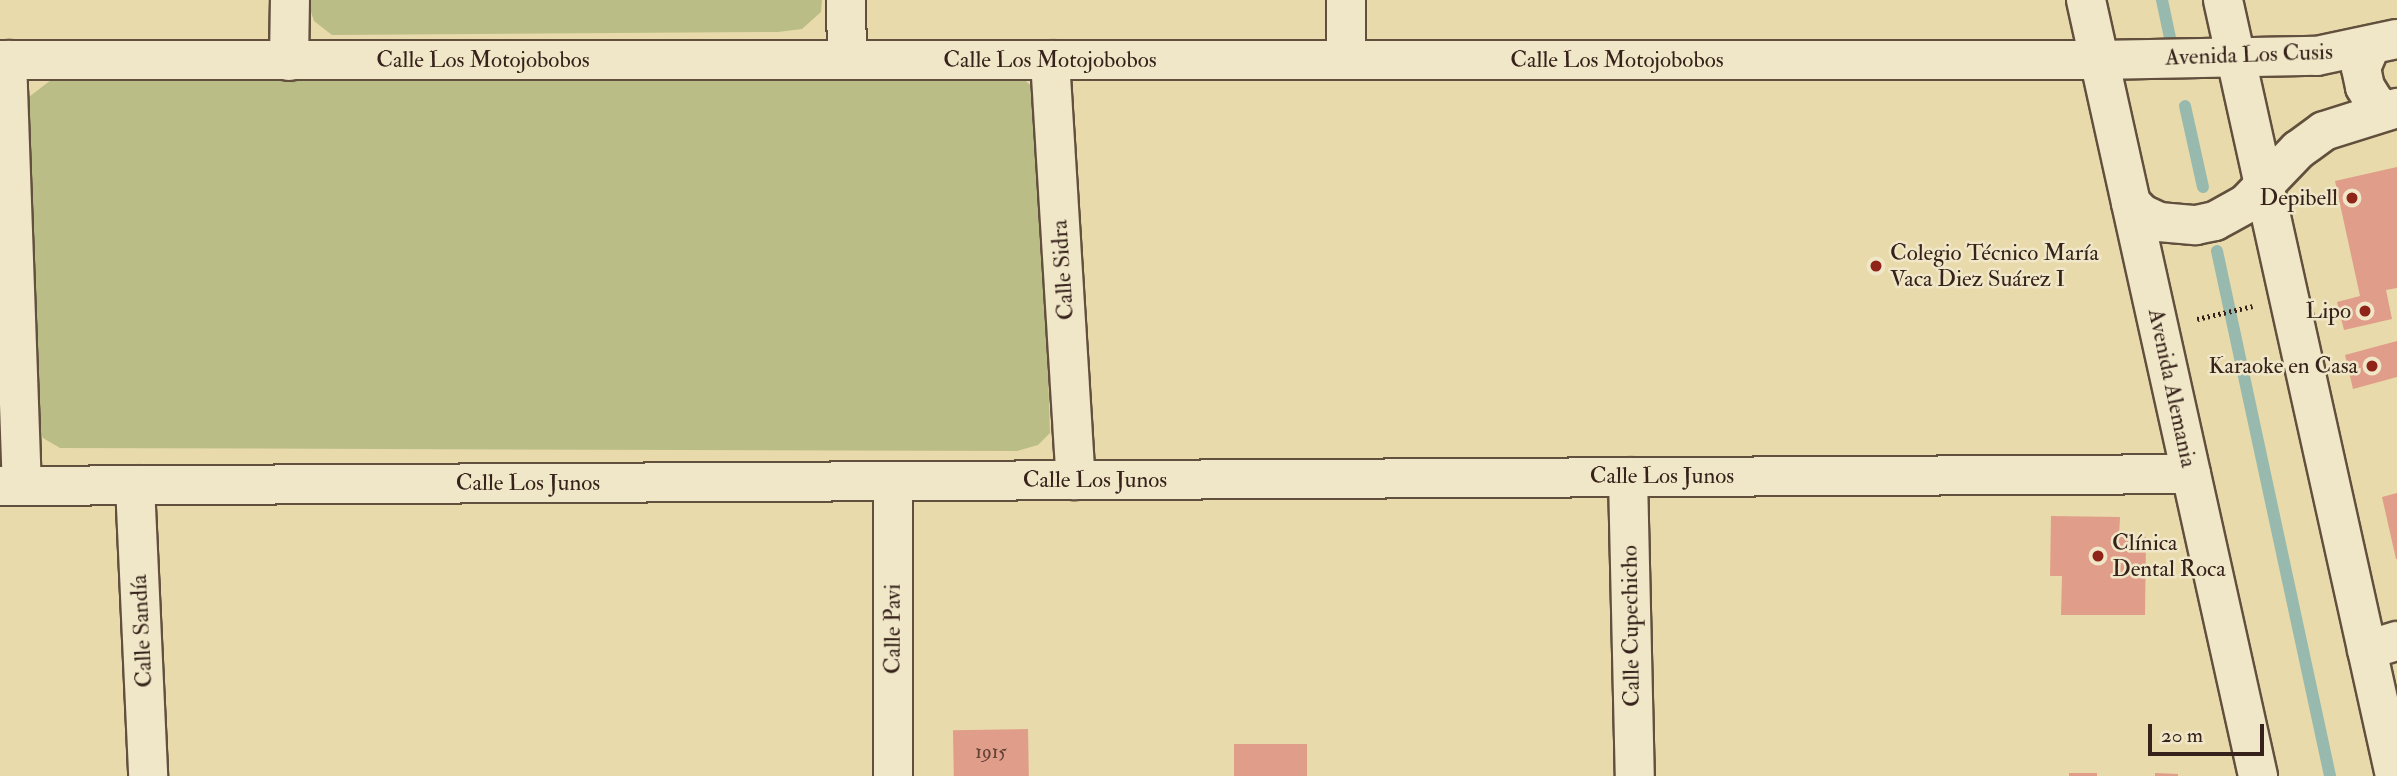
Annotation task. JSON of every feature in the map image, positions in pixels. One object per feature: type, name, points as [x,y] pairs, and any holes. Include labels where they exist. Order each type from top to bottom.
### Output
[{"type":"street","points":[[289,61],[290,0]]},
{"type":"street","points":[[846,0],[847,60]]},
{"type":"street","points":[[1346,0],[1346,60]]},
{"type":"street","name":"Avenida Alemania","points":[[2086,0],[2258,776]]},
{"type":"street","points":[[2223,0],[2265,188],[2382,645],[2395,776]]},
{"type":"street","points":[[2383,43],[2363,59],[2362,77],[2375,103],[2392,109]]},
{"type":"street","name":"Avenida Los Cusis","points":[[2099,61],[2317,56],[2383,43]]},
{"type":"street","points":[[4,60],[11,486]]},
{"type":"street","name":"Calle Los Motojobobos","points":[[4,60],[2099,61]]},
{"type":"street","name":"Calle Sidra","points":[[1050,60],[1076,480]]},
{"type":"street","points":[[2131,203],[2142,214],[2160,222],[2196,225],[2232,214],[2265,188],[2298,150],[2324,131],[2392,109]]},
{"type":"street","name":"Calle Los Junos","points":[[11,486],[2191,474]]},
{"type":"street","name":"Calle Cupechicho","points":[[1628,477],[1635,776]]},
{"type":"street","name":"Calle Pavi","points":[[893,481],[893,776]]},
{"type":"street","name":"Calle Sandía","points":[[135,485],[148,776]]},
{"type":"path","points":[[2213,315],[2242,308]]},
{"type":"green space","points":[[307,0],[822,0],[821,12],[802,29],[778,32],[332,35],[314,21]]},
{"type":"green space","points":[[1015,70],[1030,85],[1039,103],[1050,433],[1038,445],[1017,451],[60,448],[43,438],[35,421],[25,100],[51,80]]},
{"type":"building","points":[[2397,167],[2397,288],[2386,290],[2392,319],[2344,330],[2337,302],[2360,296],[2335,181]]},
{"type":"building","name":"Karaoke en Casa","points":[[2397,341],[2397,377],[2353,389],[2345,355]]},
{"type":"building","points":[[2397,493],[2397,559],[2396,559],[2382,497]]},
{"type":"building","name":"Clínica Dental Roca","points":[[2051,516],[2120,517],[2119,537],[2146,537],[2145,615],[2061,615],[2062,576],[2050,576]]},
{"type":"building","points":[[1028,729],[1029,776],[954,776],[953,730]]},
{"type":"building","points":[[1234,744],[1307,744],[1307,776],[1234,776]]},
{"type":"building","points":[[2069,773],[2097,773],[2097,776],[2069,776]]},
{"type":"building","points":[[2155,773],[2178,774],[2178,776],[2155,776]]},
{"type":"waterway","points":[[2162,0],[2170,38]]},
{"type":"waterway","points":[[2185,106],[2203,187]]},
{"type":"waterway","points":[[2217,251],[2330,776]]},
{"type":"place","name":"Depibell","points":[[2352,198]]},
{"type":"place","name":"Colegio Técnico María Vaca Diez Suárez I","points":[[1876,266]]},
{"type":"place","name":"Lipo","points":[[2365,311]]},
{"type":"place","name":"Karaoke en Casa","points":[[2372,366]]},
{"type":"place","name":"Clínica Dental Roca","points":[[2098,556]]}]
